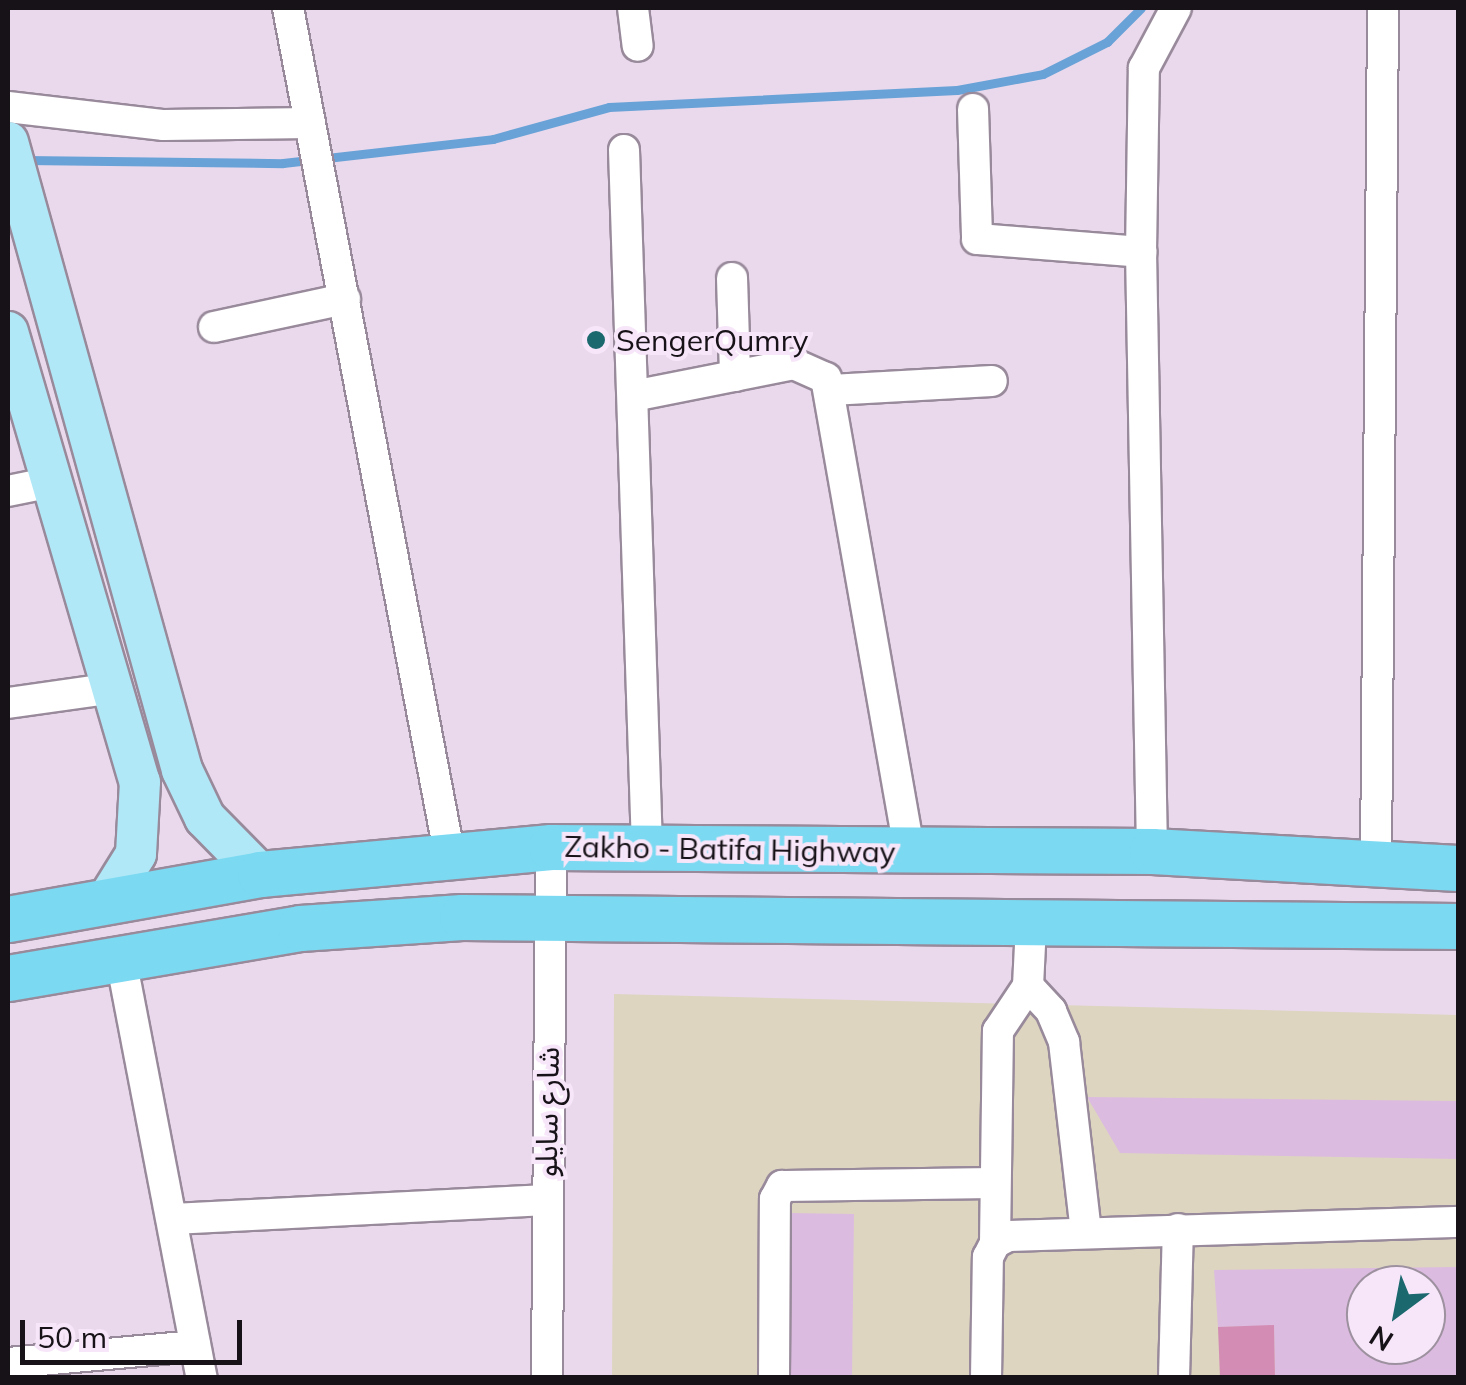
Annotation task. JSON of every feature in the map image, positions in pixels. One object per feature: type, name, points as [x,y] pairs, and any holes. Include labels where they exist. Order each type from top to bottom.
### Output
[{"type":"highway","name":"Zakho - Batifa Highway","points":[[8,919],[110,896],[260,874],[448,852],[551,847],[1152,851],[1450,864]]},
{"type":"highway","points":[[8,978],[120,954],[300,928],[549,914],[1030,925],[1454,929]]},
{"type":"main road","points":[[8,142],[14,184],[182,770],[204,818],[260,874]]},
{"type":"main road","points":[[8,332],[115,688],[143,806],[136,854],[110,896]]},
{"type":"street","points":[[288,8],[448,852]]},
{"type":"street","points":[[633,8],[638,46]]},
{"type":"street","points":[[1152,851],[1141,252],[1144,68],[1176,8]]},
{"type":"street","points":[[1376,863],[1382,8]]},
{"type":"street","points":[[8,108],[164,125],[310,123]]},
{"type":"street","points":[[973,109],[977,239],[1141,252]]},
{"type":"street","points":[[624,150],[647,848]]},
{"type":"street","points":[[732,278],[735,376]]},
{"type":"street","points":[[214,326],[345,299]]},
{"type":"street","points":[[633,396],[806,364],[831,390],[909,850]]},
{"type":"street","points":[[831,390],[992,381]]},
{"type":"street","points":[[8,491],[52,482]]},
{"type":"street","points":[[8,703],[115,688]]},
{"type":"street","name":"شارع سايلو","points":[[547,1378],[551,847]]},
{"type":"street","points":[[986,1378],[988,1257],[994,1243],[998,1031],[1028,986],[1030,925]]},
{"type":"street","points":[[120,954],[202,1378]]},
{"type":"street","points":[[1028,986],[1051,1011],[1064,1042],[1086,1233]]},
{"type":"street","points":[[774,1378],[775,1200],[782,1186],[995,1183]]},
{"type":"street","points":[[174,1219],[547,1200]]},
{"type":"street","points":[[994,1243],[1008,1236],[1458,1222]]},
{"type":"street","points":[[1174,1378],[1178,1229]]},
{"type":"street","points":[[8,1363],[196,1346]]},
{"type":"shaded area","points":[[614,994],[1458,1015],[1458,1377],[612,1378]]},
{"type":"shaded area","points":[[1087,1097],[1458,1101],[1458,1159],[1120,1153]]},
{"type":"shaded area","points":[[789,1213],[854,1214],[852,1377],[788,1378]]},
{"type":"shaded area","points":[[1446,1267],[1458,1267],[1458,1377],[1275,1377],[1274,1326],[1218,1327],[1214,1270],[1346,1268],[1346,1365],[1446,1365]]},
{"type":"building","points":[[1274,1325],[1275,1378],[1220,1378],[1218,1327]]},
{"type":"waterway","points":[[25,160],[283,163],[493,139],[609,107],[957,90],[1043,74],[1107,42],[1141,8]]},
{"type":"place","name":"SengerQumry","points":[[596,340]]}]
